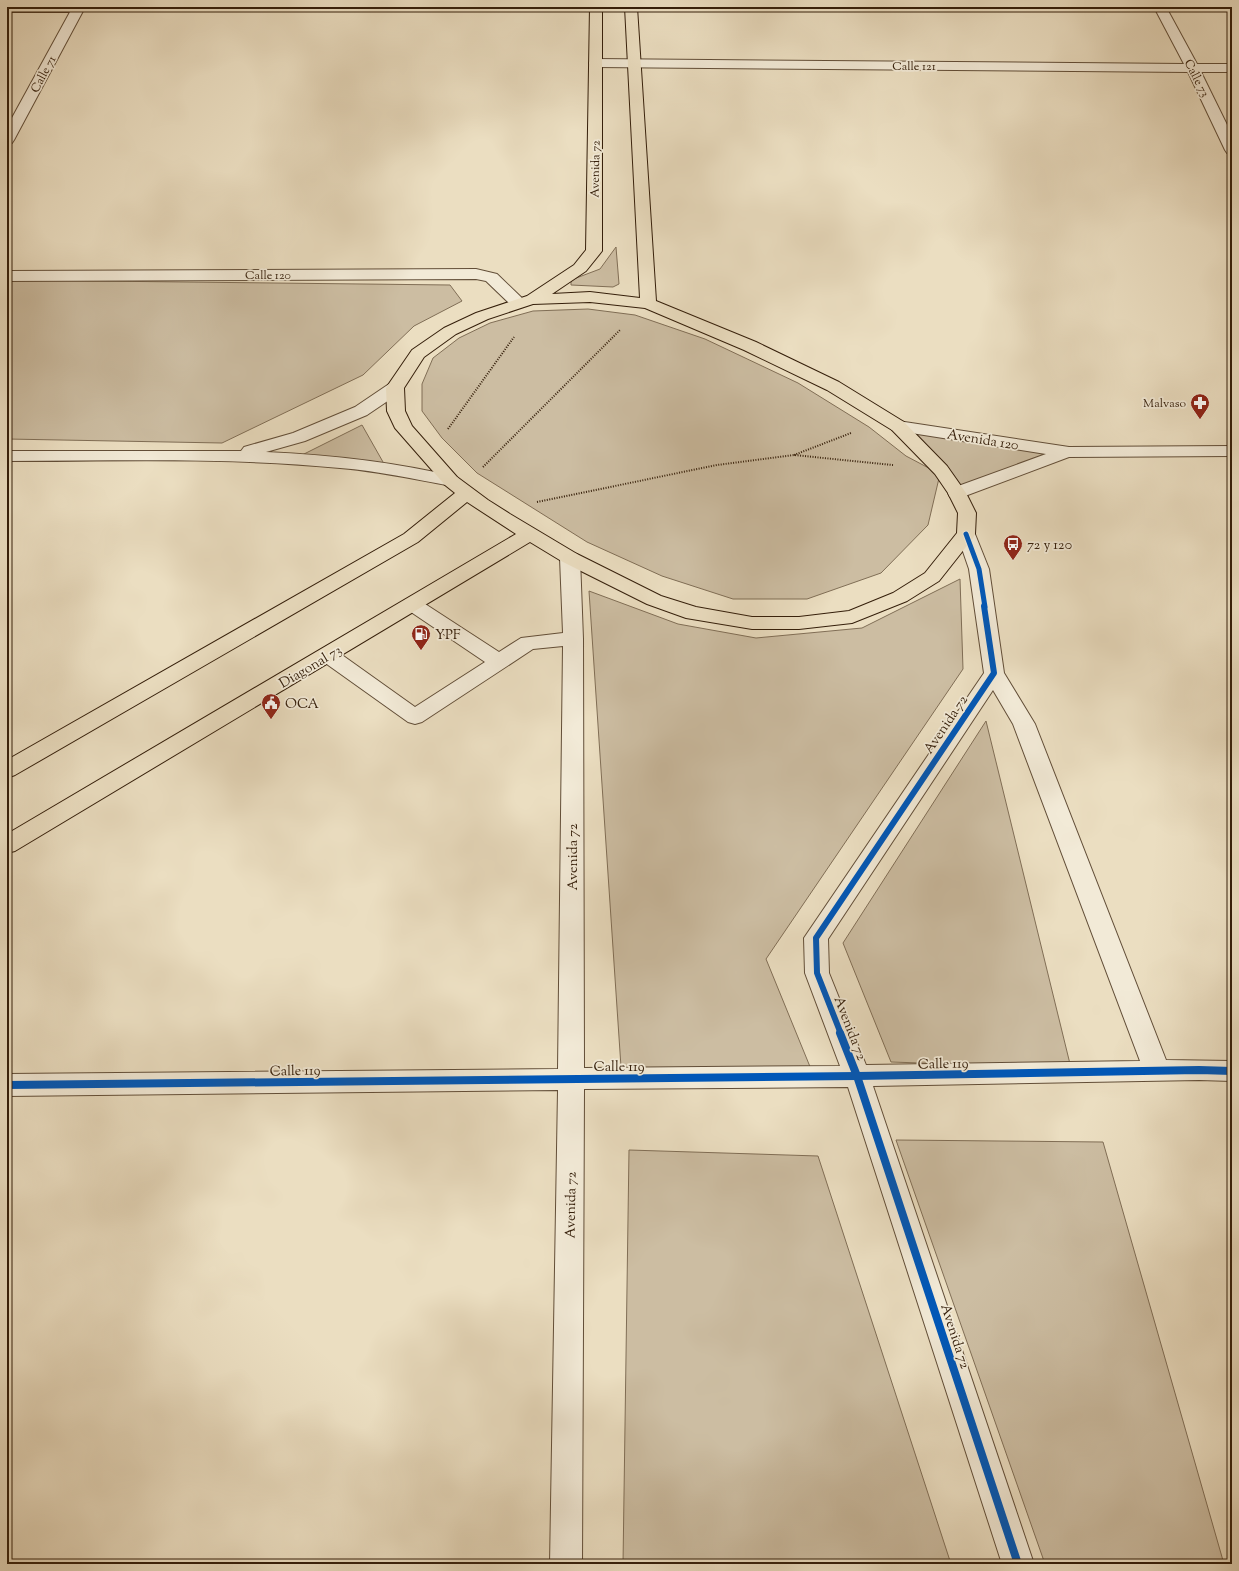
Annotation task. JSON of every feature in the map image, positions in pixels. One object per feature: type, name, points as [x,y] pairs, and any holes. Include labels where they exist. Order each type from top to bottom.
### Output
[{"type":"main road","name":"Avenida 72","points":[[526,301],[580,268],[594,251],[596,7]]},
{"type":"main road","points":[[631,7],[633,63],[648,304]]},
{"type":"main road","points":[[590,297],[648,304],[750,346],[833,386],[898,426],[941,470],[957,494],[967,513],[966,534],[932,577],[900,597],[852,617],[799,623],[752,623],[693,613],[654,600],[570,558],[466,493],[404,428],[396,411],[395,388],[418,354],[450,331],[482,316],[526,301],[590,297]]},
{"type":"main road","points":[[7,770],[411,538],[466,493]]},
{"type":"main road","name":"Diagonal 73","points":[[7,845],[530,534]]},
{"type":"street","points":[[7,8],[268,7]]},
{"type":"street","name":"Calle 73","points":[[1160,7],[1193,68],[1232,150]]},
{"type":"street","name":"Calle 71","points":[[7,140],[79,8]]},
{"type":"street","name":"Calle 121","points":[[596,63],[1232,68]]},
{"type":"street","name":"Calle 120","points":[[7,276],[476,274],[491,277],[526,301]]},
{"type":"street","points":[[234,456],[299,437],[361,411],[395,388]]},
{"type":"street","name":"Avenida 120","points":[[898,426],[1069,452],[1232,451]]},
{"type":"street","name":"Avenida 120","points":[[957,494],[1069,452]]},
{"type":"street","points":[[7,456],[234,456],[326,461],[376,467],[466,493]]},
{"type":"street","points":[[966,534],[979,569],[994,673],[1024,724],[1157,1071]]},
{"type":"street","name":"Avenida 72","points":[[566,1564],[571,1078],[573,639],[570,558]]},
{"type":"street","points":[[412,604],[499,662]]},
{"type":"street","points":[[328,655],[416,717],[528,642],[573,639]]},
{"type":"street","name":"Avenida 72","points":[[994,673],[816,938],[817,973],[857,1076],[1018,1564]]},
{"type":"street","name":"Calle 119","points":[[7,1085],[1232,1071]]},
{"type":"path","points":[[466,493],[442,438],[533,311],[526,301]]},
{"type":"path","points":[[466,493],[477,473],[648,304]]},
{"type":"path","points":[[794,455],[869,427],[898,426]]},
{"type":"path","points":[[466,493],[525,504],[717,464],[794,455],[941,470]]},
{"type":"shaded area","points":[[616,247],[619,284],[613,287],[571,285],[571,280],[600,269]]},
{"type":"shaded area","points":[[7,280],[450,285],[462,301],[414,326],[363,375],[222,443],[7,439]]},
{"type":"shaded area","points":[[588,309],[635,315],[705,339],[798,383],[869,427],[906,456],[940,474],[928,525],[881,573],[807,599],[733,599],[662,576],[587,542],[477,473],[442,438],[422,411],[422,384],[433,358],[459,338],[490,323],[533,311]]},
{"type":"shaded area","points":[[362,425],[387,469],[292,460]]},
{"type":"shaded area","points":[[903,428],[1064,453],[958,491]]},
{"type":"shaded area","points":[[960,579],[963,669],[766,959],[813,1074],[621,1067],[589,591],[678,624],[756,638],[862,628]]},
{"type":"shaded area","points":[[986,721],[1071,1068],[891,1062],[843,943]]},
{"type":"shaded area","points":[[896,1140],[1103,1142],[1224,1564],[1045,1564]]},
{"type":"shaded area","points":[[629,1150],[818,1156],[951,1564],[623,1564]]},
{"type":"cycle path","points":[[966,534],[979,569],[994,673],[816,938],[817,973],[857,1076],[1018,1564]]},
{"type":"cycle path","points":[[7,1085],[857,1076],[1199,1070],[1232,1071]]},
{"type":"place","name":"Malvaso","points":[[1200,420]]},
{"type":"place","name":"72 y 120","points":[[1013,561]]},
{"type":"place","name":"YPF","points":[[421,651]]},
{"type":"place","name":"OCA","points":[[271,720]]}]
